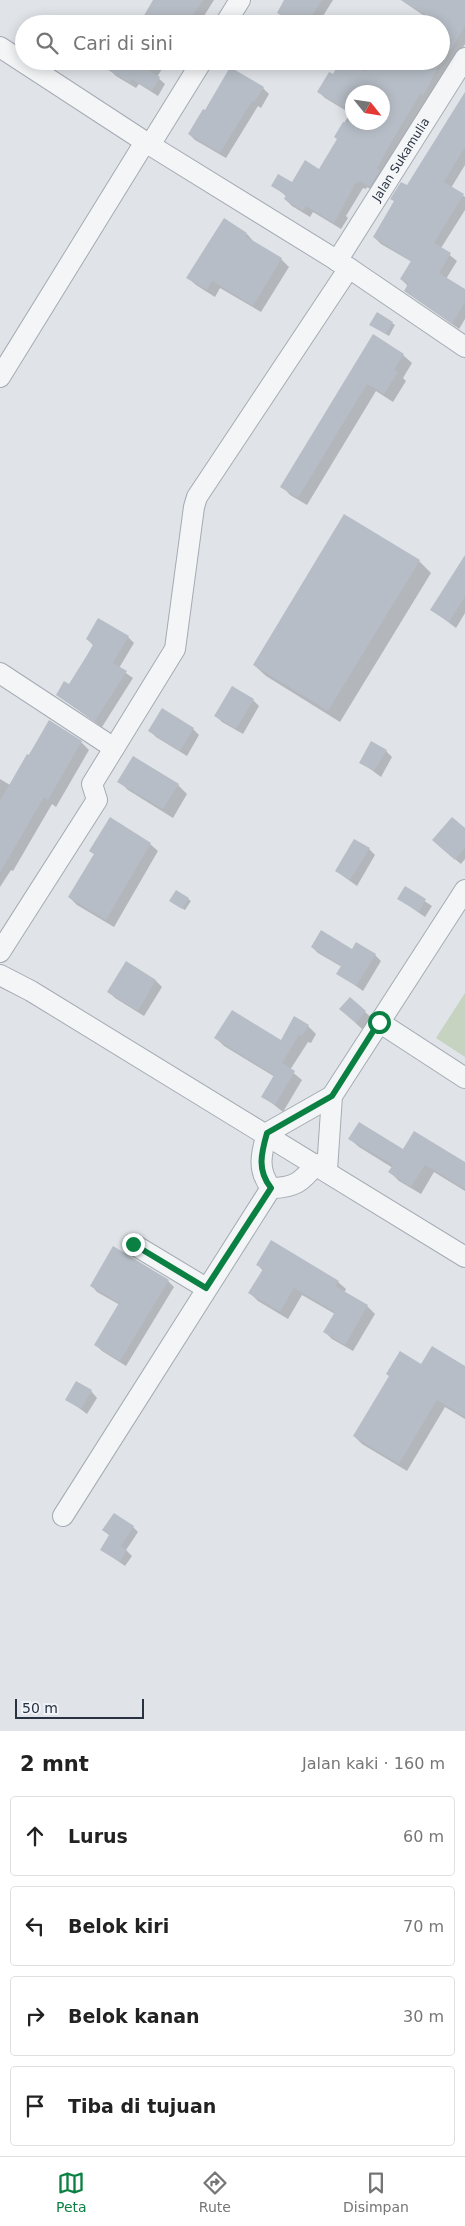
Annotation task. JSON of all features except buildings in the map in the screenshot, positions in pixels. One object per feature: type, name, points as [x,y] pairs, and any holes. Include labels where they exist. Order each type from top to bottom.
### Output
[{"type":"street","points":[[231,15],[240,0]]},
{"type":"street","points":[[0,47],[15,57]]},
{"type":"street","name":"Jalan Sukamulia","points":[[0,952],[97,800],[92,784],[175,649],[195,502],[343,265],[465,58]]},
{"type":"street","points":[[35,70],[147,144],[343,265],[465,347]]},
{"type":"street","points":[[0,377],[147,144],[196,70]]},
{"type":"street","points":[[0,673],[114,748]]},
{"type":"street","points":[[64,1516],[206,1288],[271,1188],[295,1185],[321,1167],[332,1096],[465,890]]},
{"type":"street","points":[[0,975],[31,991],[267,1133],[465,1256]]},
{"type":"street","points":[[379,1022],[465,1078]]},
{"type":"street","points":[[271,1188],[264,1180],[260,1157],[267,1133],[332,1096]]},
{"type":"street","points":[[133,1244],[206,1288]]},
{"type":"green space","points":[[465,993],[465,1057],[436,1038]]},
{"type":"route","points":[[133,1244],[206,1288],[271,1188],[264,1180],[260,1157],[267,1133],[332,1096],[379,1022]]}]
